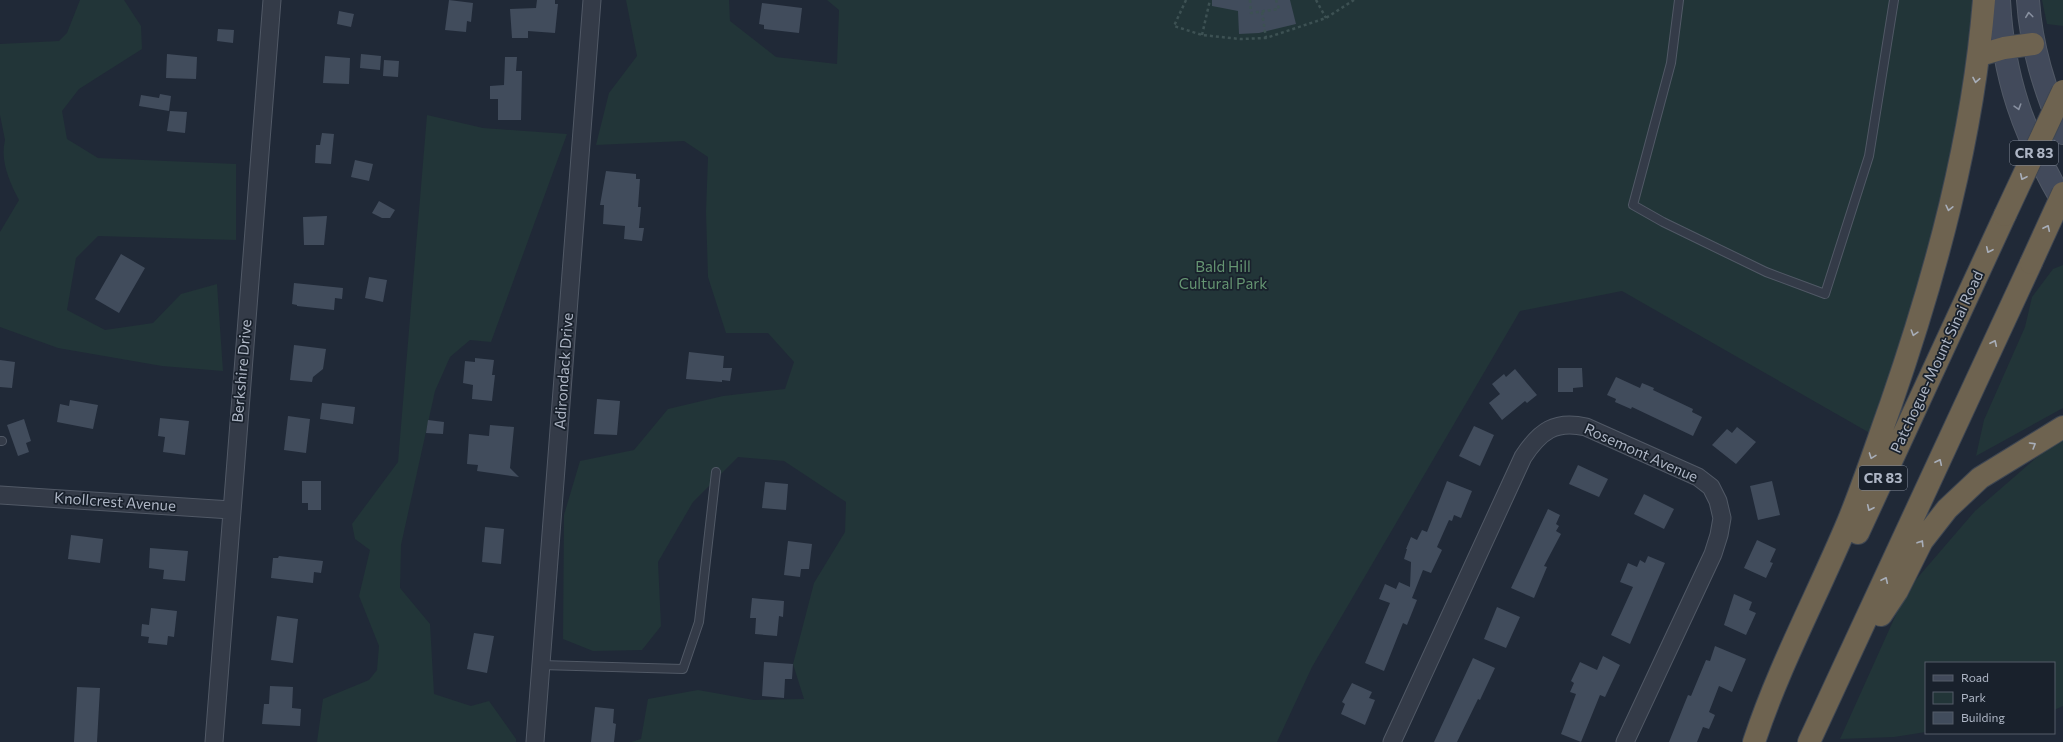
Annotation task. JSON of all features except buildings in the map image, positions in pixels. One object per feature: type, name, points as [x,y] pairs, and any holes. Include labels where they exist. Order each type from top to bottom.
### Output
[{"type":"highway","points":[[1754,742],[1769,696],[1848,521],[1901,376],[1944,232],[1957,175],[1980,55],[1984,0]]},
{"type":"highway","points":[[1980,55],[2004,48],[2033,44]]},
{"type":"highway","name":"Patchogue-Mount Sinai Road","points":[[1761,742],[2063,91]]},
{"type":"highway","name":"CR 83","points":[[1810,742],[2063,193]]},
{"type":"highway","points":[[1830,697],[1896,590],[1922,541],[1946,509],[1980,478],[2063,427]]},
{"type":"street","name":"Berkshire Drive","points":[[214,742],[272,0]]},
{"type":"street","name":"Adirondack Drive","points":[[535,742],[592,0]]},
{"type":"street","points":[[1999,0],[2004,48],[2014,93],[2022,119],[2033,146],[2063,202]]},
{"type":"street","points":[[2028,0],[2033,44],[2040,73],[2063,133]]},
{"type":"street","name":"Rosemont Avenue","points":[[1392,742],[1523,456],[1539,437],[1555,427],[1571,424],[1586,427],[1698,477],[1711,487],[1722,518],[1713,554],[1625,742]]},
{"type":"street","name":"Knollcrest Avenue","points":[[0,495],[231,510]]},
{"type":"lane","points":[[1679,0],[1672,63],[1633,205],[1663,222],[1766,272],[1825,294],[1869,156],[1894,0]]},
{"type":"lane","points":[[541,665],[683,669],[699,622],[716,472]]},
{"type":"path","points":[[1186,0],[1174,26],[1202,35],[1240,39],[1266,38],[1326,18],[1354,0]]},
{"type":"path","points":[[1202,35],[1210,0]]},
{"type":"path","points":[[1250,0],[1250,13],[1279,9],[1276,0]]},
{"type":"path","points":[[1316,0],[1326,18]]},
{"type":"path","points":[[1262,12],[1266,38]]},
{"type":"green space","points":[[80,0],[124,0],[141,26],[142,49],[79,89],[62,111],[67,139],[98,158],[236,164],[236,240],[98,236],[76,258],[67,310],[105,330],[153,323],[181,294],[217,284],[223,371],[162,366],[58,348],[0,327],[0,232],[19,200],[6,170],[4,155],[5,140],[0,115],[0,44],[59,41],[67,33]]},
{"type":"green space","name":"Bald Hill Cultural Park","points":[[626,0],[729,0],[730,21],[776,57],[837,64],[839,10],[827,0],[1979,0],[1956,155],[1875,436],[1622,291],[1520,311],[1312,667],[1277,742],[631,742],[641,739],[648,699],[698,690],[754,700],[804,699],[793,664],[814,583],[845,532],[846,502],[784,461],[738,457],[693,502],[658,562],[661,626],[642,650],[593,651],[563,639],[564,515],[580,461],[634,450],[668,409],[723,396],[785,389],[794,362],[768,333],[726,333],[708,277],[706,212],[708,157],[684,141],[596,145],[609,93],[637,56]]},
{"type":"green space","points":[[2042,0],[2063,0],[2063,26],[2047,24]]},
{"type":"green space","points":[[427,115],[483,128],[567,134],[491,342],[470,340],[450,357],[435,391],[401,545],[400,588],[430,624],[434,694],[471,706],[489,701],[516,739],[516,742],[317,742],[323,699],[369,680],[377,670],[379,646],[359,596],[370,550],[355,539],[352,524],[398,462]]},
{"type":"green space","points":[[2063,265],[2063,408],[1976,456],[1984,420],[2025,327],[2032,297],[2053,269]]},
{"type":"green space","points":[[2063,439],[2063,706],[2055,710],[2055,662],[1925,662],[1925,732],[1894,737],[1840,739],[1907,590],[1975,511],[2050,446]]}]
